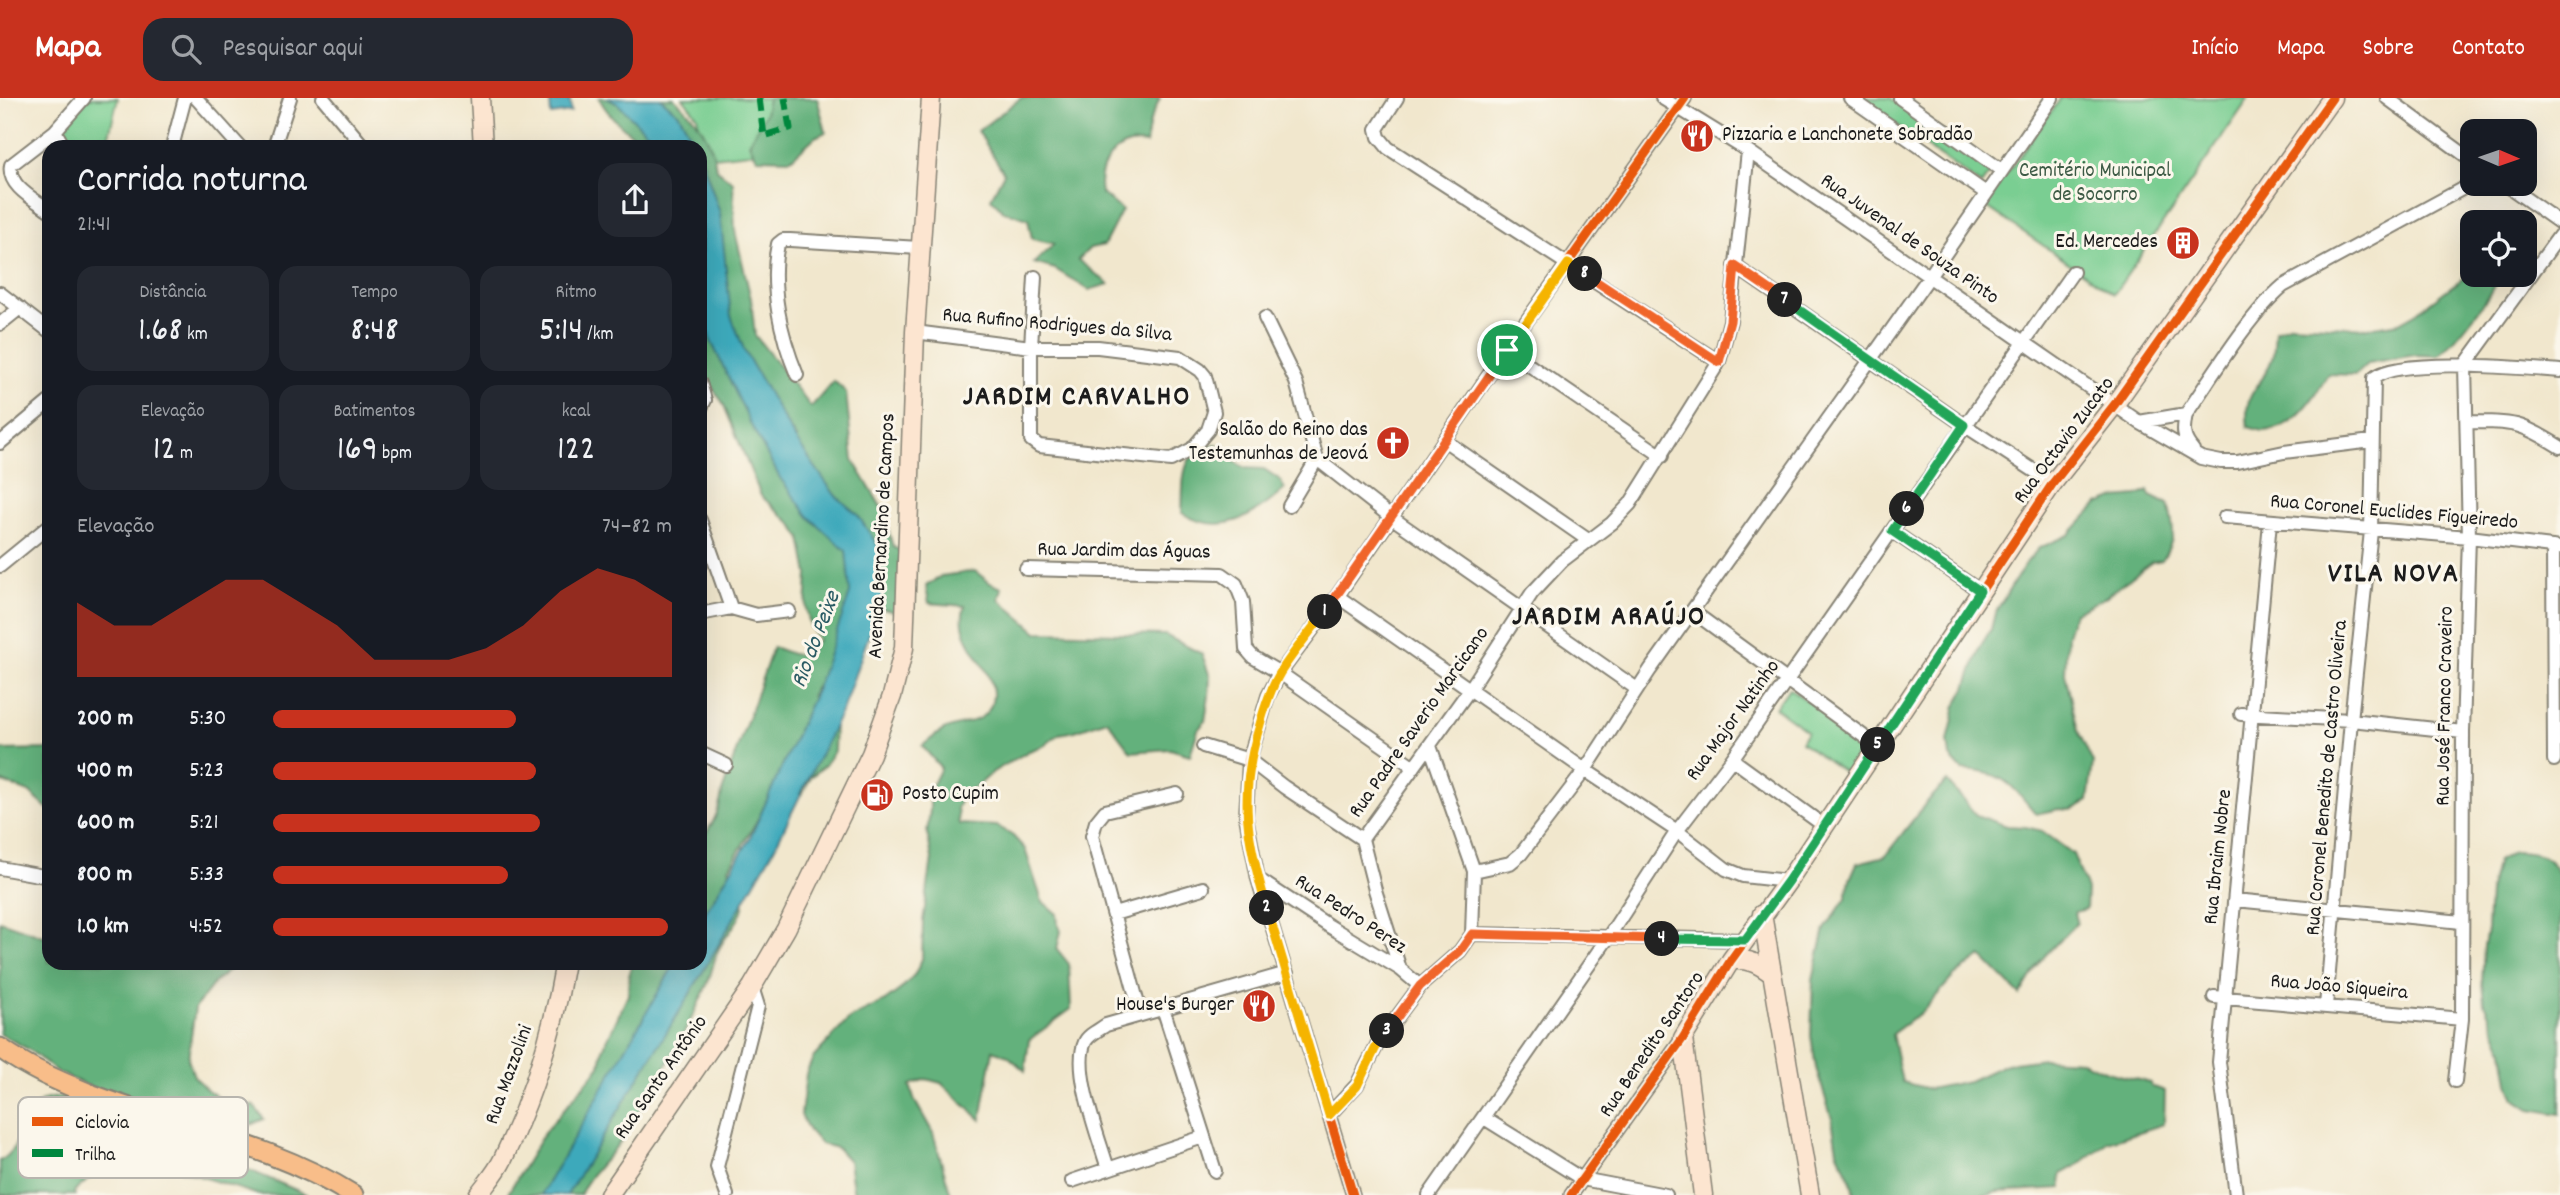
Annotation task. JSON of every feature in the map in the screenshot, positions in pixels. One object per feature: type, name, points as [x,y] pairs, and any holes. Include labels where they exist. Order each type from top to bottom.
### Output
[{"type":"main road","points":[[0,1048],[50,1078],[98,1097]]},
{"type":"main road","points":[[248,1146],[311,1170],[353,1195]]},
{"type":"street","points":[[43,140],[55,131],[84,98]]},
{"type":"street","points":[[174,140],[185,98]]},
{"type":"street","points":[[196,98],[234,140]]},
{"type":"street","points":[[276,140],[290,98]]},
{"type":"street","points":[[323,98],[358,140]]},
{"type":"street","points":[[480,98],[483,140]]},
{"type":"street","name":"Avenida Bernardino de Campos","points":[[752,987],[786,929],[871,754],[892,696],[904,649],[919,248],[931,98]]},
{"type":"street","points":[[1397,98],[1377,129],[1379,137],[1388,148],[1719,362]]},
{"type":"street","name":"Rua Juvenal de Souza Pinto","points":[[1662,98],[1682,104],[2139,422],[2201,458]]},
{"type":"street","points":[[1850,98],[1986,193]]},
{"type":"street","points":[[1474,871],[1510,863],[1521,854],[1585,770],[1637,689],[1929,277],[2052,98]]},
{"type":"street","name":"Rua Octavio Zucato","points":[[1762,914],[1788,881],[2053,483],[2115,404],[2332,98]]},
{"type":"street","points":[[2387,98],[2460,151]]},
{"type":"street","points":[[1906,100],[2001,170]]},
{"type":"street","points":[[1350,1194],[1258,879],[1246,817],[1249,760],[1268,696],[1280,673],[1337,596],[1682,104]]},
{"type":"street","points":[[55,131],[60,140]]},
{"type":"street","points":[[42,141],[11,164],[10,175],[13,182],[42,205]]},
{"type":"street","name":"Rua Padre Saverio Marcicano","points":[[1400,970],[1362,839],[1470,689],[1522,608],[1562,561],[1612,523],[1630,504],[1719,362],[1730,321],[1748,151]]},
{"type":"street","points":[[2372,441],[2284,452],[2237,462],[2201,458],[2184,439],[2183,429],[2186,414],[2252,321],[2283,286],[2460,190]]},
{"type":"street","points":[[2522,196],[2560,223]]},
{"type":"street","points":[[2465,365],[2560,235]]},
{"type":"street","points":[[797,375],[784,345],[779,316],[774,259],[778,244],[783,240],[790,240],[919,248]]},
{"type":"street","points":[[1735,266],[1964,425],[2053,483]]},
{"type":"street","name":"Rua Major Natinho","points":[[1429,1195],[1607,939],[1677,831],[1732,759],[2073,272]]},
{"type":"street","points":[[1031,347],[1035,277]]},
{"type":"street","points":[[0,293],[42,325]]},
{"type":"street","points":[[0,324],[20,308]]},
{"type":"street","points":[[1265,318],[1296,383],[1317,459],[1391,517],[1637,689]]},
{"type":"street","name":"Rua Rufino Rodrigues da Silva","points":[[915,332],[1031,347],[1097,347],[1180,357],[1205,376],[1214,412],[1208,430],[1192,449],[1171,460],[1039,446],[1031,440],[1030,434],[1031,347]]},
{"type":"street","points":[[1507,350],[1662,456]]},
{"type":"street","points":[[2465,365],[2560,370]]},
{"type":"street","name":"Rua Coronel Benedito de Castro Oliveira","points":[[2326,1006],[2350,720],[2371,531],[2372,386],[2374,378],[2387,370],[2465,365]]},
{"type":"street","name":"Rua José Franco Craveiro","points":[[2455,1081],[2462,1018],[2463,732],[2469,537],[2465,365]]},
{"type":"street","points":[[0,443],[42,408]]},
{"type":"street","points":[[2139,422],[2186,414]]},
{"type":"street","points":[[2468,422],[2518,424],[2560,447]]},
{"type":"street","points":[[1444,440],[1588,540]]},
{"type":"street","points":[[1289,506],[1317,459]]},
{"type":"street","name":"Rua Coronel Euclides Figueiredo","points":[[2225,517],[2469,537],[2556,548]]},
{"type":"street","name":"Rua Ibraim Nobre","points":[[2236,1195],[2219,1062],[2220,997],[2235,900],[2246,714],[2270,522]]},
{"type":"street","points":[[1892,531],[1980,591]]},
{"type":"street","points":[[0,566],[42,532]]},
{"type":"street","points":[[707,539],[732,608]]},
{"type":"street","points":[[2554,760],[2556,548]]},
{"type":"street","name":"Rua Jardim das Águas","points":[[1026,569],[1222,574],[1236,584],[1243,602],[1246,649],[1253,657],[1280,673]]},
{"type":"street","points":[[1337,596],[1585,770],[1677,831],[1726,869],[1743,876],[1788,881]]},
{"type":"street","points":[[707,613],[732,608],[756,615],[789,611]]},
{"type":"street","points":[[1692,611],[1877,746]]},
{"type":"street","points":[[1280,673],[1414,767]]},
{"type":"street","points":[[2246,714],[2350,720],[2463,732]]},
{"type":"street","points":[[1203,746],[1249,760],[1362,839]]},
{"type":"street","points":[[1329,1115],[1357,1086],[1378,1043],[1420,986],[1460,951],[1472,934],[1474,871],[1430,746]]},
{"type":"street","points":[[707,756],[726,765]]},
{"type":"street","points":[[1732,759],[1823,825]]},
{"type":"street","points":[[1141,1015],[1092,836],[1096,822],[1105,811],[1177,794]]},
{"type":"street","points":[[0,868],[42,876]]},
{"type":"street","name":"Rua Pedro Perez","points":[[1258,879],[1400,970],[1420,986]]},
{"type":"street","points":[[1114,914],[1203,888]]},
{"type":"street","points":[[2235,900],[2462,922]]},
{"type":"street","points":[[1762,914],[1810,1195]]},
{"type":"street","name":"Rua Benedito Santoro","points":[[1571,1195],[1683,1038],[1762,914]]},
{"type":"street","points":[[1472,934],[1745,940]]},
{"type":"street","points":[[1731,960],[1752,961],[1772,974]]},
{"type":"street","name":"Rua Mazzolini","points":[[478,1195],[502,1162],[525,1105],[558,1009],[564,970]]},
{"type":"street","points":[[1108,1168],[1080,1072],[1081,1054],[1086,1039],[1106,1025],[1141,1015],[1164,1012],[1287,972]]},
{"type":"street","points":[[727,1195],[717,1167],[758,1006],[752,987]]},
{"type":"street","name":"Rua Santo Antônio","points":[[609,1195],[752,987]]},
{"type":"street","name":"Rua João Siqueira","points":[[2220,997],[2462,1018]]},
{"type":"street","points":[[1164,1012],[1214,1171]]},
{"type":"street","points":[[1683,1038],[1703,1195]]},
{"type":"street","points":[[1484,1118],[1582,1179],[1666,1195]]},
{"type":"street","points":[[1072,1181],[1203,1137]]},
{"type":"green space","points":[[88,98],[118,98],[108,140],[65,140],[59,131]]},
{"type":"green space","points":[[599,98],[618,98],[660,140],[638,140],[614,119]]},
{"type":"green space","points":[[640,98],[674,98],[702,129],[711,148],[716,169],[733,182],[735,231],[751,299],[755,335],[811,407],[834,381],[846,392],[853,460],[883,510],[893,547],[900,550],[902,604],[896,612],[877,608],[852,621],[811,696],[830,702],[835,717],[834,751],[825,765],[811,777],[802,794],[787,801],[770,803],[729,868],[743,891],[743,908],[720,946],[707,985],[678,1045],[625,1135],[590,1178],[580,1195],[507,1195],[544,1133],[600,1066],[603,1049],[628,995],[631,970],[707,970],[707,831],[717,812],[773,647],[792,654],[808,654],[818,640],[810,625],[806,608],[808,574],[801,538],[791,523],[761,496],[723,403],[707,380],[707,333],[792,466],[797,440],[732,336],[707,212],[707,140],[672,140]]},
{"type":"green space","points":[[683,98],[795,98],[795,148],[707,158],[707,140],[702,140],[697,116]]},
{"type":"green space","points":[[768,98],[817,98],[826,132],[815,137],[791,159],[757,158],[749,143],[765,114]]},
{"type":"green space","points":[[1021,98],[1160,98],[1150,121],[1146,144],[1135,144],[1117,150],[1105,164],[1100,183],[1101,193],[1122,210],[1104,245],[1090,248],[1078,260],[1109,284],[1089,290],[1055,269],[1034,263],[1054,244],[1032,239],[1028,219],[1003,211],[991,198],[1004,173],[978,131]]},
{"type":"green space","points":[[1859,98],[1890,98],[1993,169],[1981,185]]},
{"type":"green space","name":"Cemitério Municipal de Socorro","points":[[2061,98],[2249,98],[2114,294],[1984,205]]},
{"type":"green space","points":[[2460,280],[2460,287],[2493,287],[2473,318],[2438,356],[2416,355],[2368,363],[2355,375],[2328,374],[2303,410],[2286,424],[2264,431],[2248,427],[2248,406],[2272,360],[2275,330],[2291,324],[2367,328],[2399,323]]},
{"type":"green space","points":[[1217,444],[1229,458],[1245,468],[1264,469],[1279,479],[1285,489],[1250,515],[1224,524],[1210,524],[1182,513],[1184,478],[1189,460],[1204,447]]},
{"type":"green space","points":[[2148,491],[2150,496],[2168,504],[2173,533],[2167,552],[2162,560],[2152,562],[2104,598],[2074,613],[2067,635],[2065,673],[2078,731],[2093,763],[2088,801],[2071,810],[2059,809],[2036,814],[2013,787],[1988,774],[1962,770],[1950,757],[1948,741],[1956,706],[1966,688],[1980,647],[1991,629],[1995,613],[2025,564],[2039,548],[2069,535],[2098,504],[2114,498],[2138,496]]},
{"type":"green space","points":[[975,571],[990,583],[1002,588],[999,599],[1037,632],[1165,635],[1202,654],[1210,677],[1205,721],[1198,730],[1190,755],[1170,749],[1131,752],[1107,720],[1059,734],[1045,745],[993,772],[964,793],[957,808],[959,824],[997,826],[1013,836],[1025,849],[1042,901],[1057,914],[1061,931],[1057,949],[1069,964],[1071,1009],[1029,1040],[1025,1071],[1008,1056],[993,1050],[981,1120],[941,1083],[926,1079],[910,1085],[915,1101],[933,1133],[951,1195],[854,1195],[849,1161],[837,1148],[821,1144],[809,1131],[801,1115],[806,1074],[813,1058],[849,1019],[885,1001],[901,989],[915,974],[922,959],[923,921],[932,858],[927,833],[930,790],[941,768],[922,746],[944,730],[981,717],[991,705],[993,696],[992,684],[964,630],[965,606],[929,603],[926,586],[941,576]]},
{"type":"green space","points":[[1789,688],[1868,744],[1847,774],[1801,742],[1807,731],[1775,708]]},
{"type":"green space","points":[[42,749],[42,804],[29,792],[0,781],[0,750]]},
{"type":"green space","points":[[1947,781],[1976,815],[2007,826],[2042,831],[2073,854],[2087,890],[2086,909],[2075,912],[2077,922],[2040,961],[2020,995],[1981,956],[1953,977],[1923,1011],[1892,1034],[1902,1082],[1929,1089],[1969,1081],[2006,1064],[2044,1059],[2082,1061],[2107,1072],[2151,1083],[2151,1086],[2165,1091],[2164,1124],[2108,1142],[2078,1165],[2061,1174],[2062,1188],[1987,1195],[1854,1195],[1851,1181],[1837,1151],[1832,1119],[1816,1068],[1811,1036],[1813,979],[1825,929],[1846,898],[1857,863],[1885,856],[1926,803]]},
{"type":"green space","points":[[2513,852],[2546,858],[2560,875],[2560,1114],[2530,1109],[2515,1099],[2509,1083],[2504,1051],[2484,1003],[2482,984],[2489,892],[2497,861]]},
{"type":"green space","points":[[0,921],[42,936],[42,970],[229,970],[215,982],[195,1008],[188,1059],[194,1076],[218,1097],[127,1097],[88,1086],[57,1072],[28,1049],[0,1034]]},
{"type":"green space","points":[[248,1105],[254,1106],[264,1119],[248,1126]]},
{"type":"green space","points":[[18,1140],[18,1178],[91,1178],[74,1192],[75,1195],[0,1195],[0,1161],[14,1148]]},
{"type":"green space","points":[[248,1170],[308,1195],[259,1195],[205,1178],[248,1178]]},
{"type":"water","points":[[607,98],[660,98],[679,114],[693,140],[654,140],[618,104]]},
{"type":"water","points":[[570,100],[571,112],[551,115],[550,102]]},
{"type":"water","points":[[707,175],[720,213],[731,316],[745,352],[794,437],[835,495],[857,514],[882,552],[882,598],[843,708],[774,849],[707,965],[707,909],[749,840],[817,688],[850,593],[846,551],[809,517],[780,478],[709,337]]},
{"type":"water","points":[[671,970],[704,970],[567,1195],[541,1195]]},
{"type":"marked path","points":[[759,98],[764,136],[790,128],[785,98]]},
{"type":"cycle path","points":[[1353,1195],[1258,879],[1246,817],[1249,760],[1268,696],[1280,673],[1331,605],[1511,343],[1685,98]]},
{"type":"cycle path","points":[[1571,1195],[1683,1038],[1731,960],[1788,881],[2053,483],[2115,404],[2332,98]]},
{"type":"place","name":"Pizzaria e Lanchonete Sobradão","points":[[1697,136]]},
{"type":"place","name":"Ed. Mercedes","points":[[2183,243]]},
{"type":"place","name":"Salão do Reino das Testemunhas de Jeová","points":[[1393,443]]},
{"type":"place","name":"Posto Cupim","points":[[877,795]]},
{"type":"place","name":"House's Burger","points":[[1259,1006]]},
{"type":"district","name":"JARDIM CARVALHO","points":[[1077,399]]},
{"type":"district","name":"VILA NOVA","points":[[2394,576]]},
{"type":"district","name":"JARDIM ARAÚJO","points":[[1609,619]]},
{"type":"route","points":[[1568,264],[1719,362],[1730,321],[1735,266],[1964,425],[1892,531],[1980,591],[1788,881],[1745,940],[1472,934],[1460,951],[1420,986],[1378,1043],[1357,1086],[1329,1115],[1258,879],[1246,817],[1249,760],[1268,696],[1280,673],[1331,605],[1507,350],[1568,264]]},
{"type":"water label","name":"Rio do Peixe","points":[[817,640]]}]
